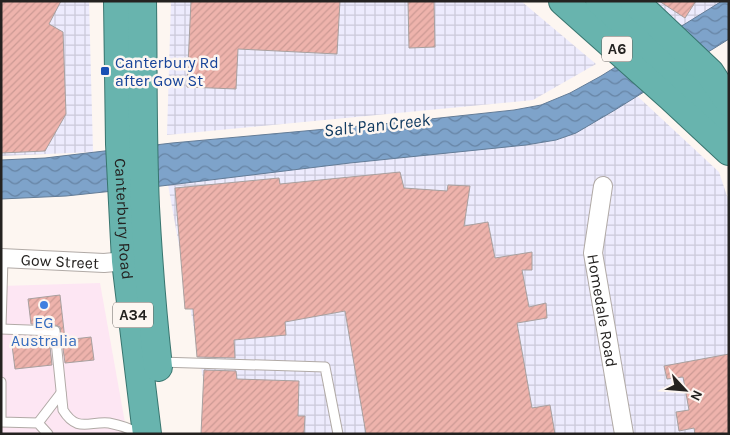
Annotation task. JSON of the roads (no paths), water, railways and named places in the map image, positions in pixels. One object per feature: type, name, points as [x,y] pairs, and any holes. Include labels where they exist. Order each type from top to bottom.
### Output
[{"type":"highway","name":"Canterbury Road","points":[[118,1],[132,143],[147,434]]},
{"type":"highway","name":"Canterbury Road","points":[[132,143],[142,1]]},
{"type":"highway","name":"A6","points":[[563,1],[691,85],[729,151]]},
{"type":"highway","name":"A6","points":[[600,1],[729,118]]},
{"type":"highway","points":[[634,1],[691,85],[729,102]]},
{"type":"highway","name":"Canterbury Road","points":[[137,260],[151,304],[165,434]]},
{"type":"street","name":"Homedale Road","points":[[603,186],[594,253],[624,434]]},
{"type":"street","name":"Gow Street","points":[[2,258],[104,263],[137,260]]},
{"type":"lane","points":[[2,258],[1,328],[55,331],[63,410],[67,417],[75,423],[89,425],[109,423],[131,429],[140,434]]},
{"type":"lane","points":[[157,362],[325,367],[338,434]]},
{"type":"lane","points":[[1,382],[1,422],[38,423],[48,434]]},
{"type":"lane","points":[[38,423],[61,393]]},
{"type":"water","name":"Salt Pan Creek","points":[[722,1],[729,1],[729,39],[576,133],[556,140],[161,186],[66,196],[1,199],[1,160],[45,158],[172,143],[393,123],[514,110],[541,105],[570,93],[601,76]]},
{"type":"place","name":"Canterbury Rd after Gow St","points":[[105,71]]},
{"type":"place","name":"EG Australia","points":[[44,305]]}]
